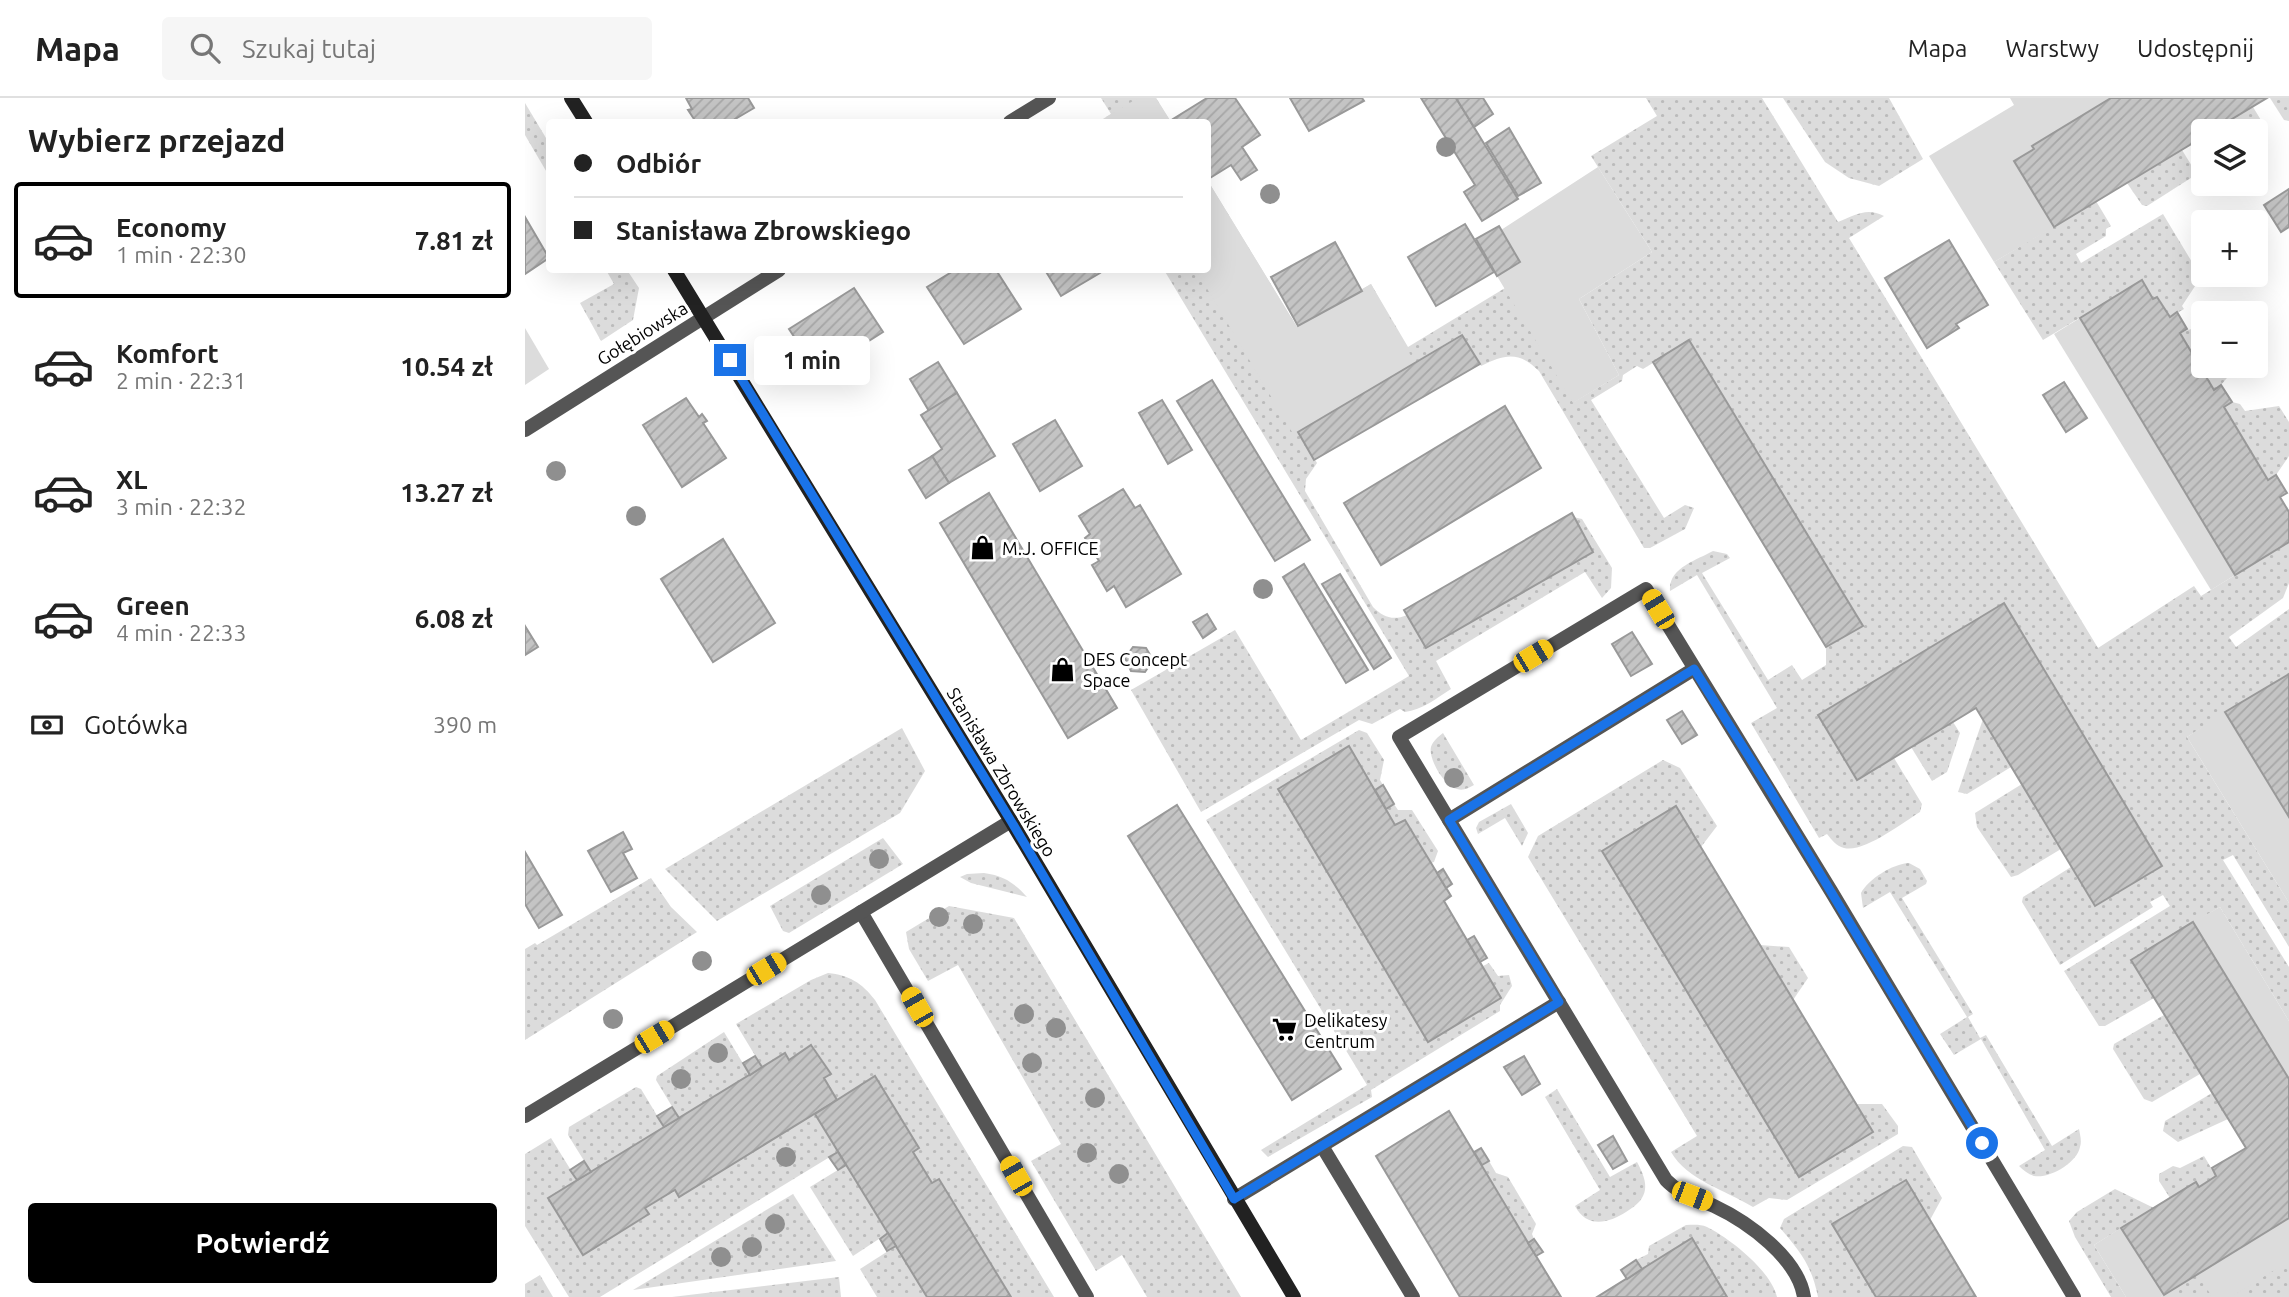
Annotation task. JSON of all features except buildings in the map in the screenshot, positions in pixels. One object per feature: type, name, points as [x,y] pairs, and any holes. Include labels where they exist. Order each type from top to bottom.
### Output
[{"type":"main road","points":[[571,98],[584,119]]},
{"type":"main road","name":"Stanisława Zbrowskiego","points":[[676,273],[1011,821],[1294,1297]]},
{"type":"street","points":[[1015,119],[1049,98]]},
{"type":"street","name":"Gołębiowska","points":[[525,430],[774,273]]},
{"type":"street","points":[[1804,1297],[1802,1283],[1796,1272],[1766,1240],[1727,1212],[1678,1191],[1666,1180],[1399,737],[1646,589],[2074,1297]]},
{"type":"street","points":[[1449,820],[1694,669]]},
{"type":"street","points":[[525,1116],[1011,821]]},
{"type":"street","points":[[861,912],[1087,1297]]},
{"type":"street","points":[[1234,1199],[1559,1002]]},
{"type":"street","points":[[1322,1146],[1413,1297]]},
{"type":"shaded area","points":[[1101,98],[1156,98],[1169,119],[1103,119],[1111,114]]},
{"type":"shaded area","points":[[1138,98],[1156,98],[1169,119],[1107,119],[1106,117]]},
{"type":"shaded area","points":[[1646,98],[1762,98],[1838,222],[1866,212],[1884,216],[1849,238],[2098,648],[2194,586],[2201,596],[2289,542],[2289,583],[2283,598],[2229,637],[2236,647],[2289,609],[2289,674],[2187,737],[2289,903],[2289,947],[2233,855],[2223,860],[2289,967],[2289,1021],[2220,907],[2131,960],[2154,998],[2105,1026],[2099,1026],[2064,971],[2170,906],[2163,895],[2150,902],[2153,907],[2060,965],[2022,902],[2023,897],[2071,867],[2096,906],[2162,866],[2004,603],[1819,715],[1857,780],[1894,758],[1922,804],[1920,812],[1862,846],[1841,847],[1827,834],[1819,838],[1751,723],[1777,708],[1697,575],[1670,591],[1671,583],[1679,571],[1713,551],[1727,554],[1730,558],[1702,573],[1768,680],[1792,665],[1802,680],[1826,665],[1826,647],[1862,626],[1689,341],[1643,369],[1637,366],[1623,375],[1622,381],[1591,400],[1664,518],[1685,505],[1694,508],[1685,529],[1650,548],[1644,548],[1539,371],[1525,360],[1512,356],[1481,366],[1462,334],[1299,432],[1317,463],[1306,479],[1305,491],[1373,607],[1389,617],[1407,615],[1426,648],[1593,552],[1573,517],[1582,519],[1612,568],[1611,588],[1602,598],[1585,572],[1436,661],[1451,689],[1435,700],[1411,711],[1400,709],[1372,724],[1359,720],[1201,812],[1131,690],[1235,630],[1301,740],[1409,676],[1166,273],[1211,273],[1211,186],[1297,327],[1371,284],[1408,347],[1505,288],[1574,402],[1619,375],[1579,299],[1652,252],[1591,156],[1657,116]]},
{"type":"shaded area","points":[[1783,98],[1889,98],[1923,159],[1879,186],[1849,178],[1825,162]]},
{"type":"shaded area","points":[[2010,98],[2111,98],[2033,146],[2034,149],[2014,161],[2054,227],[1994,262],[1929,156],[2014,105]]},
{"type":"shaded area","points":[[2270,98],[2289,98],[2289,121],[2284,120]]},
{"type":"shaded area","points":[[525,103],[546,138],[546,171],[525,135]]},
{"type":"shaded area","points":[[2253,107],[2260,119],[2232,119]]},
{"type":"shaded area","points":[[2182,150],[2191,165],[2191,178],[2147,206],[2142,205],[2127,183]]},
{"type":"shaded area","points":[[1598,167],[1652,252],[1579,299],[1619,375],[1573,403],[1497,276],[1520,262],[1501,230]]},
{"type":"shaded area","points":[[1211,186],[1297,327],[1371,284],[1415,363],[1298,432],[1292,432],[1198,273],[1211,273]]},
{"type":"shaded area","points":[[2096,201],[2111,226],[2106,229],[2106,236],[2076,254],[2081,263],[2163,214],[2191,260],[2191,287],[2194,287],[2182,306],[2184,309],[2170,317],[2157,297],[2153,299],[2141,281],[2043,340],[1994,262]]},
{"type":"shaded area","points":[[608,273],[629,273],[639,288],[633,320],[601,341],[580,303],[614,284]]},
{"type":"shaded area","points":[[2080,318],[2235,575],[2211,590],[2054,334]]},
{"type":"shaded area","points":[[525,328],[549,369],[525,385]]},
{"type":"shaded area","points":[[2191,329],[2191,351],[2180,333]]},
{"type":"shaded area","points":[[2207,378],[2227,378],[2221,385],[2214,390]]},
{"type":"shaded area","points":[[2232,402],[2240,404],[2245,411],[2279,406],[2289,422],[2289,456],[2276,475],[2268,480],[2224,407]]},
{"type":"shaded area","points":[[2225,712],[2289,817],[2289,903],[2187,737]]},
{"type":"shaded area","points":[[1983,719],[2011,767],[1967,794],[1958,792]]},
{"type":"shaded area","points":[[1953,722],[1960,733],[1947,772],[1932,781],[1911,747]]},
{"type":"shaded area","points":[[902,728],[925,771],[900,813],[717,921],[665,869]]},
{"type":"shaded area","points":[[1359,730],[1367,733],[1384,760],[1380,780],[1383,785],[1375,790],[1348,747],[1278,789],[1428,1042],[1501,998],[1483,966],[1489,963],[1498,976],[1509,975],[1512,986],[1500,1005],[1500,1011],[1371,1090],[1372,1097],[1268,1157],[1261,1150],[1367,1085],[1206,820]]},
{"type":"shaded area","points":[[1443,733],[1474,785],[1457,789],[1447,783],[1438,772],[1431,747]]},
{"type":"shaded area","points":[[1663,760],[1680,768],[1717,826],[1701,847],[1676,806],[1602,851],[1798,1176],[1873,1132],[1857,1104],[1882,1104],[1898,1126],[1898,1134],[1787,1200],[1769,1198],[1753,1207],[1707,1184],[1678,1162],[1671,1152],[1697,1136],[1528,857],[1538,836]]},
{"type":"shaded area","points":[[2022,784],[2061,849],[2011,877],[1977,827],[1975,813]]},
{"type":"shaded area","points":[[1394,804],[1398,810],[1412,810],[1438,851],[1434,862],[1431,863],[1405,820],[1395,825],[1386,809]]},
{"type":"shaded area","points":[[1511,804],[1528,833],[1522,846],[1505,818],[1478,834],[1476,828],[1479,822]]},
{"type":"shaded area","points":[[883,838],[903,864],[789,933],[783,931],[770,906]]},
{"type":"shaded area","points":[[1909,863],[1920,869],[1927,881],[1902,898],[1973,1014],[1968,1017],[1980,1038],[1986,1035],[2052,1146],[2079,1129],[2081,1142],[2078,1153],[2061,1169],[2047,1175],[2034,1176],[2019,1166],[2045,1150],[1981,1039],[1954,1055],[1940,1034],[1967,1017],[1890,892],[1863,908],[1861,893],[1869,883],[1888,869]]},
{"type":"shaded area","points":[[984,873],[1008,880],[1027,897],[971,883],[960,877]]},
{"type":"shaded area","points":[[651,878],[671,907],[697,932],[525,1040],[525,949],[535,943],[537,945]]},
{"type":"shaded area","points":[[949,906],[1014,918],[1241,1297],[1147,1297],[1122,1255],[1096,1271],[1031,1161],[1061,1144],[958,965],[928,981],[909,949],[906,932]]},
{"type":"shaded area","points":[[2220,907],[2289,1021],[2289,1079],[2193,922]]},
{"type":"shaded area","points":[[1760,945],[1789,947],[1808,978],[1793,1000]]},
{"type":"shaded area","points":[[828,973],[855,981],[875,1000],[1054,1297],[1011,1297],[939,1180],[932,1183],[913,1152],[919,1148],[875,1077],[837,1100],[824,1078],[831,1073],[812,1045],[789,1060],[762,1067],[736,1024],[811,980]]},
{"type":"shaded area","points":[[2164,1015],[2200,1074],[2152,1102],[2144,1099],[2113,1049],[2114,1044]]},
{"type":"shaded area","points":[[724,1032],[750,1075],[679,1118],[656,1080],[657,1076]]},
{"type":"shaded area","points":[[636,1087],[641,1089],[664,1127],[591,1172],[568,1135],[569,1127]]},
{"type":"shaded area","points":[[1557,1089],[1610,1177],[1637,1162],[1641,1170],[1645,1184],[1643,1196],[1634,1207],[1619,1216],[1606,1221],[1592,1221],[1575,1206],[1600,1190],[1545,1097]]},
{"type":"shaded area","points":[[2212,1093],[2228,1119],[2178,1142],[2163,1131],[2165,1121]]},
{"type":"shaded area","points":[[815,1114],[838,1152],[600,1297],[569,1297],[525,1226],[525,1154],[551,1138],[577,1180],[583,1254],[649,1215],[645,1208]]},
{"type":"shaded area","points":[[1903,1146],[1912,1147],[1942,1198],[1930,1220],[1905,1180],[1832,1224],[1876,1297],[1818,1297],[1804,1260],[1780,1228],[1784,1219]]},
{"type":"shaded area","points":[[2204,1156],[2216,1176],[2199,1187],[2196,1182],[2170,1198],[2159,1181],[2159,1174],[2173,1166],[2180,1168]]},
{"type":"shaded area","points":[[1489,1161],[1496,1173],[1508,1177],[1536,1224],[1532,1234],[1534,1239],[1528,1243],[1482,1165]]},
{"type":"shaded area","points":[[846,1165],[888,1233],[853,1256],[810,1187]]},
{"type":"shaded area","points":[[2115,1189],[2154,1208],[2094,1245],[2126,1297],[2111,1297],[2075,1237],[2069,1221],[2077,1212]]},
{"type":"shaded area","points":[[793,1194],[836,1261],[633,1290]]},
{"type":"shaded area","points":[[2289,1218],[2289,1297],[2161,1297],[2164,1295]]},
{"type":"shaded area","points":[[2289,1218],[2289,1261],[2231,1297],[2212,1297],[2198,1274]]},
{"type":"shaded area","points":[[1686,1225],[1707,1227],[1727,1239],[1759,1267],[1777,1297],[1727,1297],[1692,1239],[1642,1269],[1636,1260],[1648,1254],[1649,1246]]},
{"type":"shaded area","points":[[2121,1228],[2164,1295],[2161,1297],[2126,1297],[2094,1245]]},
{"type":"shaded area","points":[[896,1246],[927,1297],[877,1297],[860,1269]]},
{"type":"shaded area","points":[[540,1275],[553,1297],[525,1297],[525,1284]]},
{"type":"shaded area","points":[[839,1277],[841,1297],[672,1297]]},
{"type":"place","name":"M.J. OFFICE","points":[[982,548]]},
{"type":"place","name":"DES Concept Space","points":[[1063,669]]},
{"type":"place","name":"Delikatesy Centrum","points":[[1284,1030]]},
{"type":"route","points":[[730,360],[1011,821],[1234,1199],[1559,1002],[1449,820],[1694,669],[1982,1143]]}]
